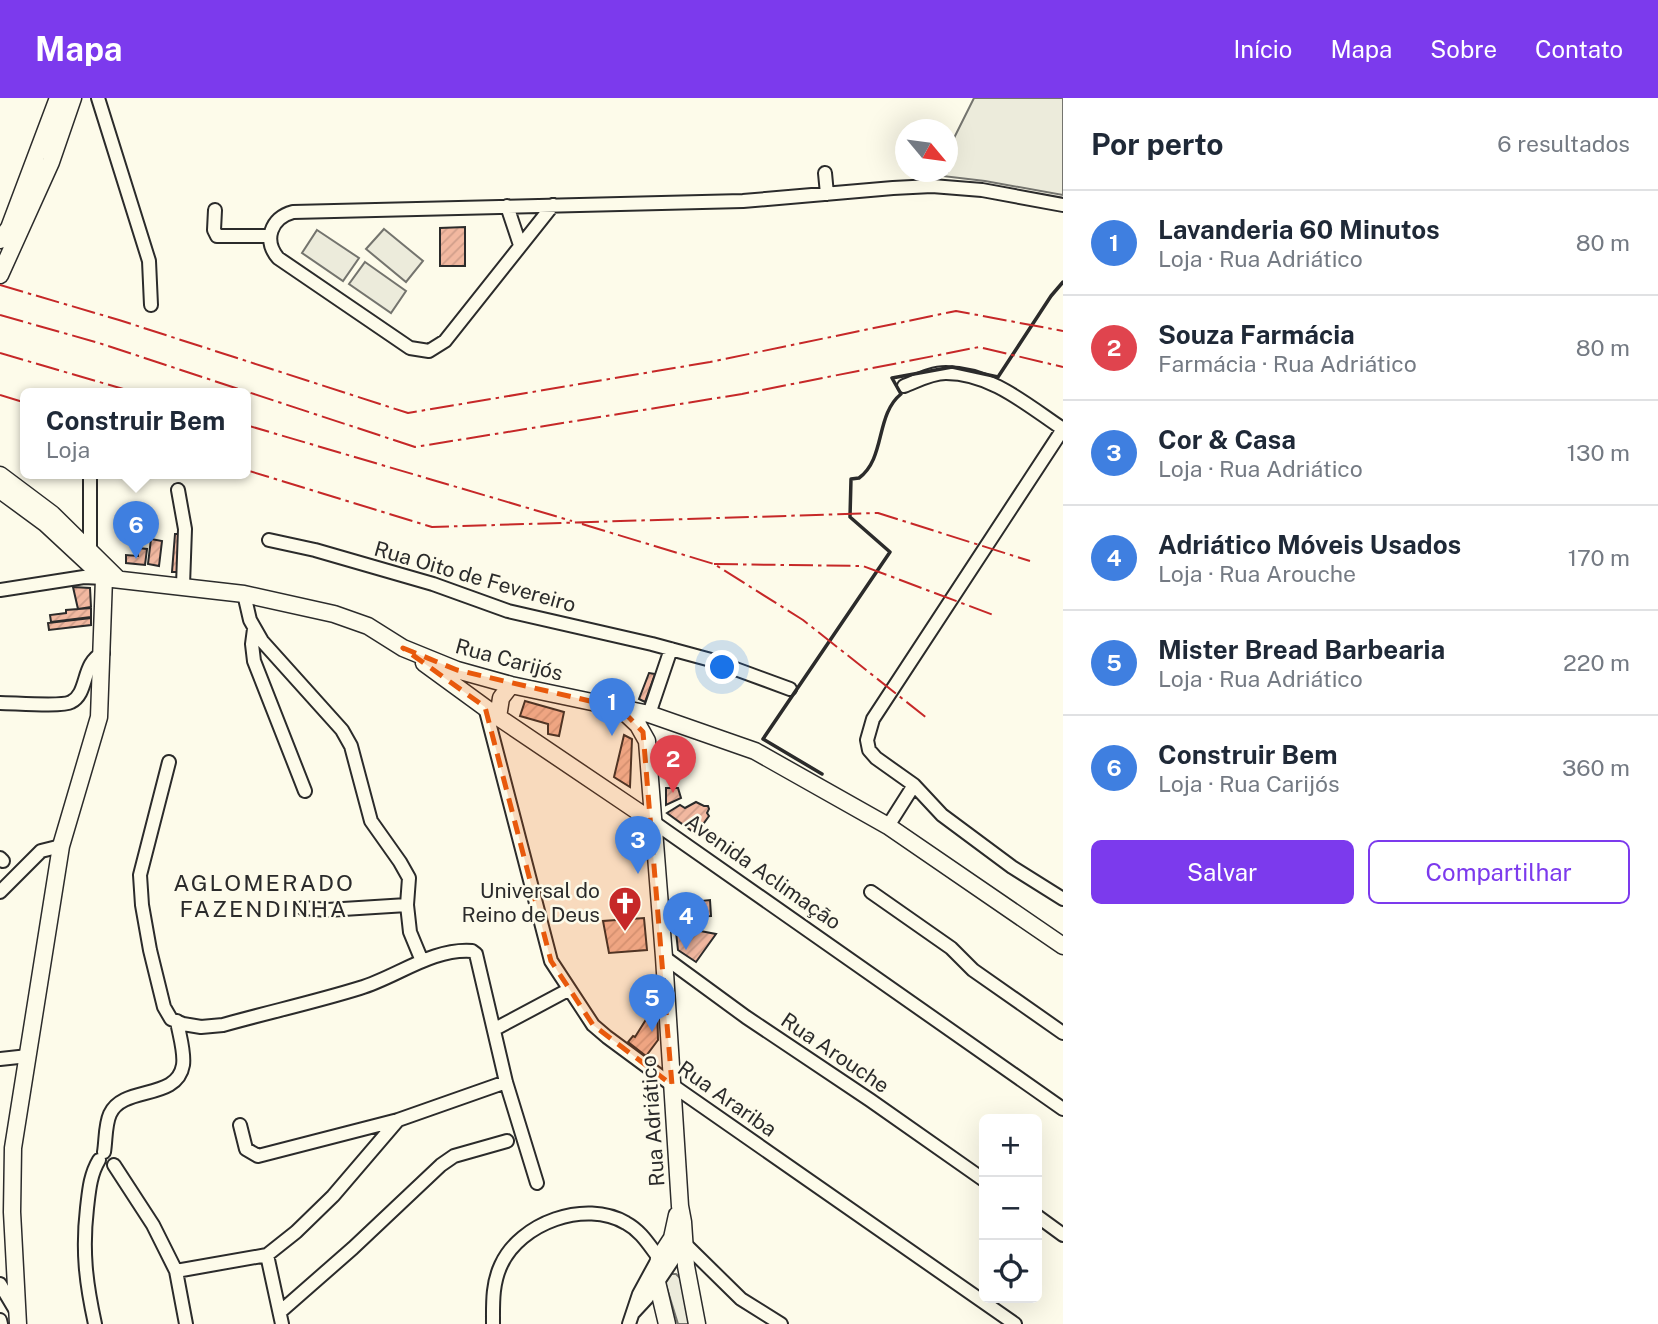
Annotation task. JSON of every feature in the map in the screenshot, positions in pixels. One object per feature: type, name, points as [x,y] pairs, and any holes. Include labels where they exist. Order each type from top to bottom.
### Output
[{"type":"main road","points":[[0,240],[9,228],[58,98]]},
{"type":"main road","points":[[0,275],[51,162],[73,98]]},
{"type":"main road","points":[[0,475],[52,514],[90,549],[111,579],[99,717],[61,846],[13,1148],[12,1212],[18,1319]]},
{"type":"main road","points":[[0,490],[45,523],[111,579]]},
{"type":"main road","name":"Rua Carijós","points":[[111,579],[183,585],[244,594],[350,619],[368,626],[403,648],[457,670],[511,685],[649,714],[755,751],[888,827],[1063,946]]},
{"type":"main road","name":"Avenida Aclimação","points":[[403,648],[491,712],[652,821]]},
{"type":"main road","points":[[491,712],[511,685]]},
{"type":"main road","points":[[620,708],[638,725],[647,741],[660,729],[682,725]]},
{"type":"main road","name":"Rua Adriático","points":[[647,741],[684,1243],[657,1282],[667,1324]]},
{"type":"main road","name":"Rua Adriático","points":[[680,1206],[671,1238],[672,1262],[697,1324]]},
{"type":"street","points":[[98,98],[149,261],[151,304]]},
{"type":"street","points":[[825,173],[827,194]]},
{"type":"street","points":[[553,205],[475,311],[445,341],[429,351],[410,348],[278,258],[270,245],[270,236],[276,221],[293,212],[506,206],[553,205],[743,201],[909,187],[959,187],[1063,205]]},
{"type":"street","points":[[506,206],[522,249]]},
{"type":"street","points":[[215,210],[214,230],[217,236],[270,236]]},
{"type":"street","points":[[904,386],[947,373],[982,379],[1001,387],[1063,429],[873,719],[867,740],[869,750],[914,785],[942,815],[1012,867],[1063,899]]},
{"type":"street","points":[[90,479],[90,549]]},
{"type":"street","points":[[178,490],[185,530],[183,585]]},
{"type":"street","name":"Rua Oito de Fevereiro","points":[[268,540],[315,550],[433,584],[508,611],[710,660],[789,689]]},
{"type":"street","points":[[0,590],[84,578],[111,579]]},
{"type":"street","points":[[244,594],[254,629],[262,641],[342,730],[351,746],[371,821],[409,878],[407,905],[410,932],[422,961]]},
{"type":"street","points":[[254,629],[254,661],[305,791]]},
{"type":"street","points":[[649,714],[671,649]]},
{"type":"street","points":[[0,703],[72,702],[93,659],[103,653]]},
{"type":"street","name":"Rua Arariba","points":[[491,712],[544,943],[551,961],[582,1011],[607,1037],[672,1085],[1015,1324]]},
{"type":"street","points":[[169,762],[140,875],[150,950],[164,1007],[171,1019],[201,1027],[223,1025],[359,988],[422,961],[469,950],[476,954],[506,1082],[537,1183]]},
{"type":"street","points":[[888,827],[914,785]]},
{"type":"street","name":"Avenida Aclimação","points":[[652,821],[1063,1108]]},
{"type":"street","points":[[0,892],[41,851],[61,846]]},
{"type":"street","points":[[871,892],[951,948],[973,970],[1063,1033]]},
{"type":"street","points":[[303,908],[327,910],[407,905]]},
{"type":"street","name":"Rua Arouche","points":[[664,957],[746,1017],[980,1177]]},
{"type":"street","points":[[495,1029],[568,990]]},
{"type":"street","points":[[95,1324],[87,1287],[84,1241],[93,1171],[101,1156],[110,1114],[118,1102],[163,1088],[176,1080],[183,1065],[177,1021]]},
{"type":"street","points":[[0,1059],[28,1056]]},
{"type":"street","points":[[240,1125],[246,1149],[258,1156],[398,1121],[506,1082]]},
{"type":"street","points":[[176,1271],[267,1255],[296,1232],[333,1196],[398,1121]]},
{"type":"street","points":[[281,1318],[441,1165],[454,1156],[507,1142]]},
{"type":"street","points":[[101,1156],[103,1167],[114,1165],[153,1225],[176,1271],[186,1324]]},
{"type":"street","points":[[493,1324],[495,1279],[502,1263],[514,1247],[529,1233],[552,1220],[584,1213],[601,1213],[617,1218],[641,1233],[672,1262],[639,1294],[632,1318]]},
{"type":"street","points":[[1042,1220],[1063,1235]]},
{"type":"street","points":[[684,1243],[741,1298],[781,1324]]},
{"type":"street","points":[[267,1255],[281,1318]]},
{"type":"street","points":[[632,1318],[657,1282]]},
{"type":"street","points":[[0,1284],[18,1319]]},
{"type":"highlighted area","points":[[403,648],[457,670],[620,708],[643,732],[672,1085],[593,1025],[551,961],[485,707]]},
{"type":"shaded area","points":[[974,98],[1063,98],[1063,195],[958,178],[958,130]]},
{"type":"shaded area","points":[[384,229],[423,261],[406,282],[366,249]]},
{"type":"shaded area","points":[[317,230],[359,258],[343,281],[302,253]]},
{"type":"shaded area","points":[[365,262],[406,291],[391,313],[349,284]]},
{"type":"shaded area","points":[[671,1274],[676,1274],[682,1280],[691,1324],[678,1324],[666,1285]]},
{"type":"building","points":[[465,227],[465,266],[440,266],[440,228]]},
{"type":"building","points":[[175,534],[182,534],[180,572],[172,572]]},
{"type":"building","points":[[151,539],[162,541],[159,566],[148,564]]},
{"type":"building","points":[[138,548],[147,549],[145,565],[126,563],[126,555],[138,556]]},
{"type":"building","points":[[73,587],[90,588],[91,607],[78,609]]},
{"type":"building","points":[[91,608],[91,617],[51,622],[50,615],[66,613],[66,610]]},
{"type":"building","points":[[91,618],[91,625],[49,630],[48,623]]},
{"type":"building","points":[[649,673],[655,674],[645,702],[639,699]]},
{"type":"building","points":[[525,701],[564,712],[559,736],[548,734],[548,724],[520,716]]},
{"type":"building","points":[[624,735],[632,739],[630,787],[614,777]]},
{"type":"building","points":[[666,788],[678,788],[681,798],[666,805]]},
{"type":"building","points":[[696,802],[708,806],[709,816],[696,834],[667,813],[680,805],[685,808]]},
{"type":"building","points":[[710,900],[711,916],[684,917],[683,903]]},
{"type":"building","name":"Universal do Reino de Deus","points":[[644,918],[647,950],[609,953],[603,921]]},
{"type":"building","points":[[695,930],[716,934],[696,962],[678,950],[676,932]]},
{"type":"building","points":[[657,1002],[658,1040],[646,1056],[628,1042],[635,1037]]},
{"type":"wall","points":[[822,774],[763,739],[890,552],[850,517],[851,479],[859,478],[867,470],[877,448],[887,413],[901,394],[892,378],[952,367],[998,377],[1063,282]]},
{"type":"power","points":[[0,285],[119,320],[408,413],[710,362],[956,311],[1063,331]]},
{"type":"power","points":[[0,315],[99,343],[236,388]]},
{"type":"power","points":[[251,393],[415,447],[742,394],[979,347],[1063,367]]},
{"type":"power","points":[[0,353],[120,388]]},
{"type":"power","points":[[0,395],[20,401]]},
{"type":"power","points":[[251,426],[572,521]]},
{"type":"power","points":[[251,472],[432,527],[878,513],[1030,561]]},
{"type":"power","points":[[582,524],[714,564],[803,620],[928,719]]},
{"type":"power","points":[[714,564],[863,566],[996,616]]},
{"type":"place","name":"Construir Bem","points":[[136,559]]},
{"type":"place","name":"Lavanderia 60 Minutos","points":[[612,736]]},
{"type":"place","name":"Souza Farmácia","points":[[673,793]]},
{"type":"place","name":"Cor & Casa","points":[[638,874]]},
{"type":"place","name":"Universal do Reino de Deus","points":[[625,933]]},
{"type":"place","name":"Adriático Móveis Usados","points":[[686,950]]},
{"type":"place","name":"Mister Bread Barbearia","points":[[652,1032]]},
{"type":"district","name":"AGLOMERADO FAZENDINHA","points":[[264,896]]}]
